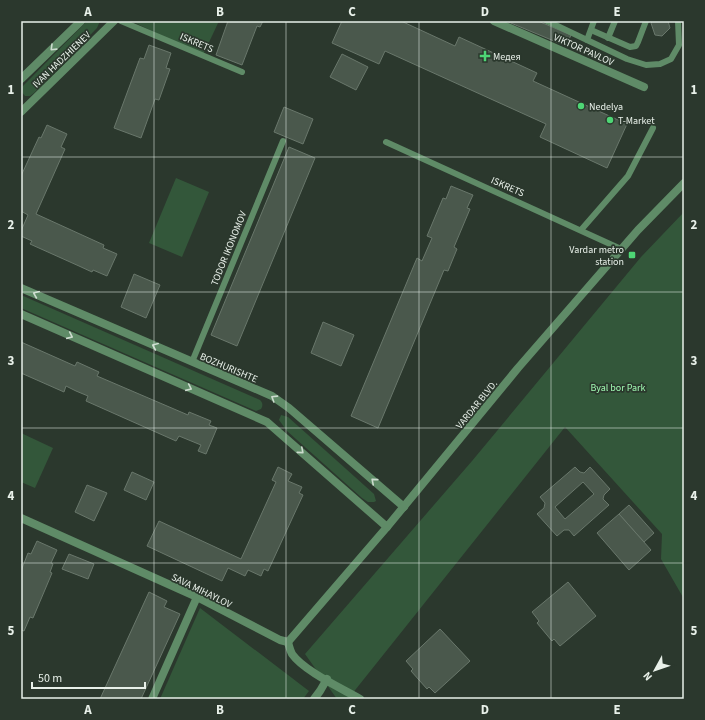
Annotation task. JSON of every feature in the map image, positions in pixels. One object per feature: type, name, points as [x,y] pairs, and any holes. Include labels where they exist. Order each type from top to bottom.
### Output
[{"type":"street","name":"IVAN HADZHIENEV","points":[[21,80],[81,21]]},
{"type":"street","name":"IVAN HADZHIENEV","points":[[22,110],[114,21]]},
{"type":"street","name":"VIKTOR PAVLOV","points":[[494,21],[644,87]]},
{"type":"street","name":"VARDAR BLVD.","points":[[288,642],[404,507],[518,368],[638,230],[684,182]]},
{"type":"street","name":"BOZHURISHTE","points":[[21,288],[272,396],[404,507]]},
{"type":"street","points":[[21,314],[267,422],[387,526]]},
{"type":"street","name":"SAVA MIHAYLOV","points":[[21,518],[197,597],[280,640],[288,642]]},
{"type":"street","points":[[152,699],[197,597]]},
{"type":"street","points":[[288,642],[291,652],[298,661],[311,671],[360,699]]},
{"type":"street","points":[[314,699],[326,679]]},
{"type":"lane","name":"ISKRETS","points":[[121,21],[242,72]]},
{"type":"lane","points":[[547,21],[627,59],[646,65],[660,64],[671,59],[679,45],[678,21]]},
{"type":"lane","points":[[587,40],[594,21]]},
{"type":"lane","points":[[608,38],[615,21]]},
{"type":"lane","points":[[591,30],[630,47],[636,46],[646,21]]},
{"type":"lane","points":[[581,230],[628,176],[653,128]]},
{"type":"lane","name":"TODOR IKONOMOV","points":[[192,362],[283,141]]},
{"type":"lane","name":"ISKRETS","points":[[386,142],[622,249]]},
{"type":"green space","points":[[87,21],[100,21],[97,28],[34,93],[30,96],[25,96],[21,91],[22,87]]},
{"type":"green space","points":[[131,21],[219,21],[203,55]]},
{"type":"green space","points":[[176,178],[209,192],[182,257],[149,243]]},
{"type":"green space","name":"Byal bor Park","points":[[684,212],[684,599],[661,559],[662,534],[565,427],[348,699],[337,699],[305,654],[472,461],[641,257]]},
{"type":"green space","points":[[21,295],[260,400],[262,403],[262,408],[256,411],[21,308]]},
{"type":"green space","points":[[281,415],[288,417],[374,494],[376,501],[368,502],[362,498],[287,431],[279,420]]},
{"type":"green space","points":[[21,433],[53,448],[35,488],[21,482]]},
{"type":"green space","points":[[200,608],[309,691],[303,699],[160,699]]},
{"type":"building","points":[[228,21],[263,21],[260,27],[257,26],[242,65],[216,55]]},
{"type":"building","points":[[342,21],[401,21],[455,46],[459,37],[537,73],[533,81],[627,124],[607,168],[540,137],[546,124],[385,51],[379,64],[332,43]]},
{"type":"building","points":[[506,21],[538,21],[571,35],[566,46]]},
{"type":"building","points":[[653,21],[668,21],[670,28],[662,36],[655,35],[651,23]]},
{"type":"building","points":[[149,45],[171,53],[166,68],[170,69],[159,100],[155,99],[141,138],[114,128],[140,58],[144,59]]},
{"type":"building","points":[[342,54],[368,67],[356,90],[330,77]]},
{"type":"building","points":[[284,107],[313,119],[303,144],[274,132]]},
{"type":"building","points":[[47,125],[67,134],[61,147],[65,149],[36,214],[104,245],[103,248],[117,254],[107,276],[93,270],[92,272],[30,244],[32,241],[21,236],[21,231],[28,215],[21,211],[21,176],[39,137],[41,138]]},
{"type":"building","points":[[289,147],[315,158],[237,346],[211,335]]},
{"type":"building","points":[[451,186],[473,195],[467,208],[470,209],[454,247],[457,249],[448,271],[444,270],[378,428],[351,416],[417,258],[422,261],[432,238],[427,236],[443,198],[446,199]]},
{"type":"building","points":[[134,274],[160,285],[146,318],[121,307]]},
{"type":"building","points":[[323,322],[354,335],[341,366],[311,353]]},
{"type":"building","points":[[21,342],[75,366],[77,362],[99,372],[97,376],[188,415],[189,412],[211,421],[209,425],[217,428],[206,454],[198,451],[201,445],[179,436],[176,441],[86,401],[88,396],[66,386],[64,392],[21,373]]},
{"type":"building","points":[[278,467],[292,474],[288,481],[302,487],[299,493],[303,495],[268,571],[264,569],[261,576],[248,570],[245,576],[228,568],[222,581],[147,546],[159,521],[241,559],[276,482],[272,480]]},
{"type":"building","points":[[575,467],[580,472],[584,473],[590,467],[610,489],[604,495],[603,499],[609,505],[574,536],[569,530],[564,530],[557,536],[537,514],[544,508],[545,503],[540,497]],"holes":[[[583,482],[594,494],[565,519],[555,507]]]},
{"type":"building","points":[[132,472],[154,482],[146,500],[124,490]]},
{"type":"building","points":[[87,485],[107,493],[94,521],[75,512]]},
{"type":"building","points":[[629,505],[654,533],[644,542],[619,514]]},
{"type":"building","points":[[619,514],[651,550],[629,570],[597,533]]},
{"type":"building","points":[[37,541],[57,550],[51,563],[53,564],[50,572],[52,573],[33,618],[30,617],[24,631],[21,630],[21,571],[28,553],[31,554]]},
{"type":"building","points":[[69,554],[94,564],[88,579],[62,569]]},
{"type":"building","points":[[568,582],[596,616],[560,646],[554,639],[552,641],[537,623],[539,621],[532,612]]},
{"type":"building","points":[[149,592],[167,601],[164,607],[180,614],[141,699],[100,699]]},
{"type":"building","points":[[440,629],[470,661],[435,693],[429,687],[427,689],[411,671],[413,669],[406,661]]},
{"type":"place","name":"Медея","points":[[485,56]]},
{"type":"place","name":"Nedelya","points":[[581,106]]},
{"type":"place","name":"T-Market","points":[[610,120]]},
{"type":"place","name":"Vardar metro station","points":[[632,255]]}]
